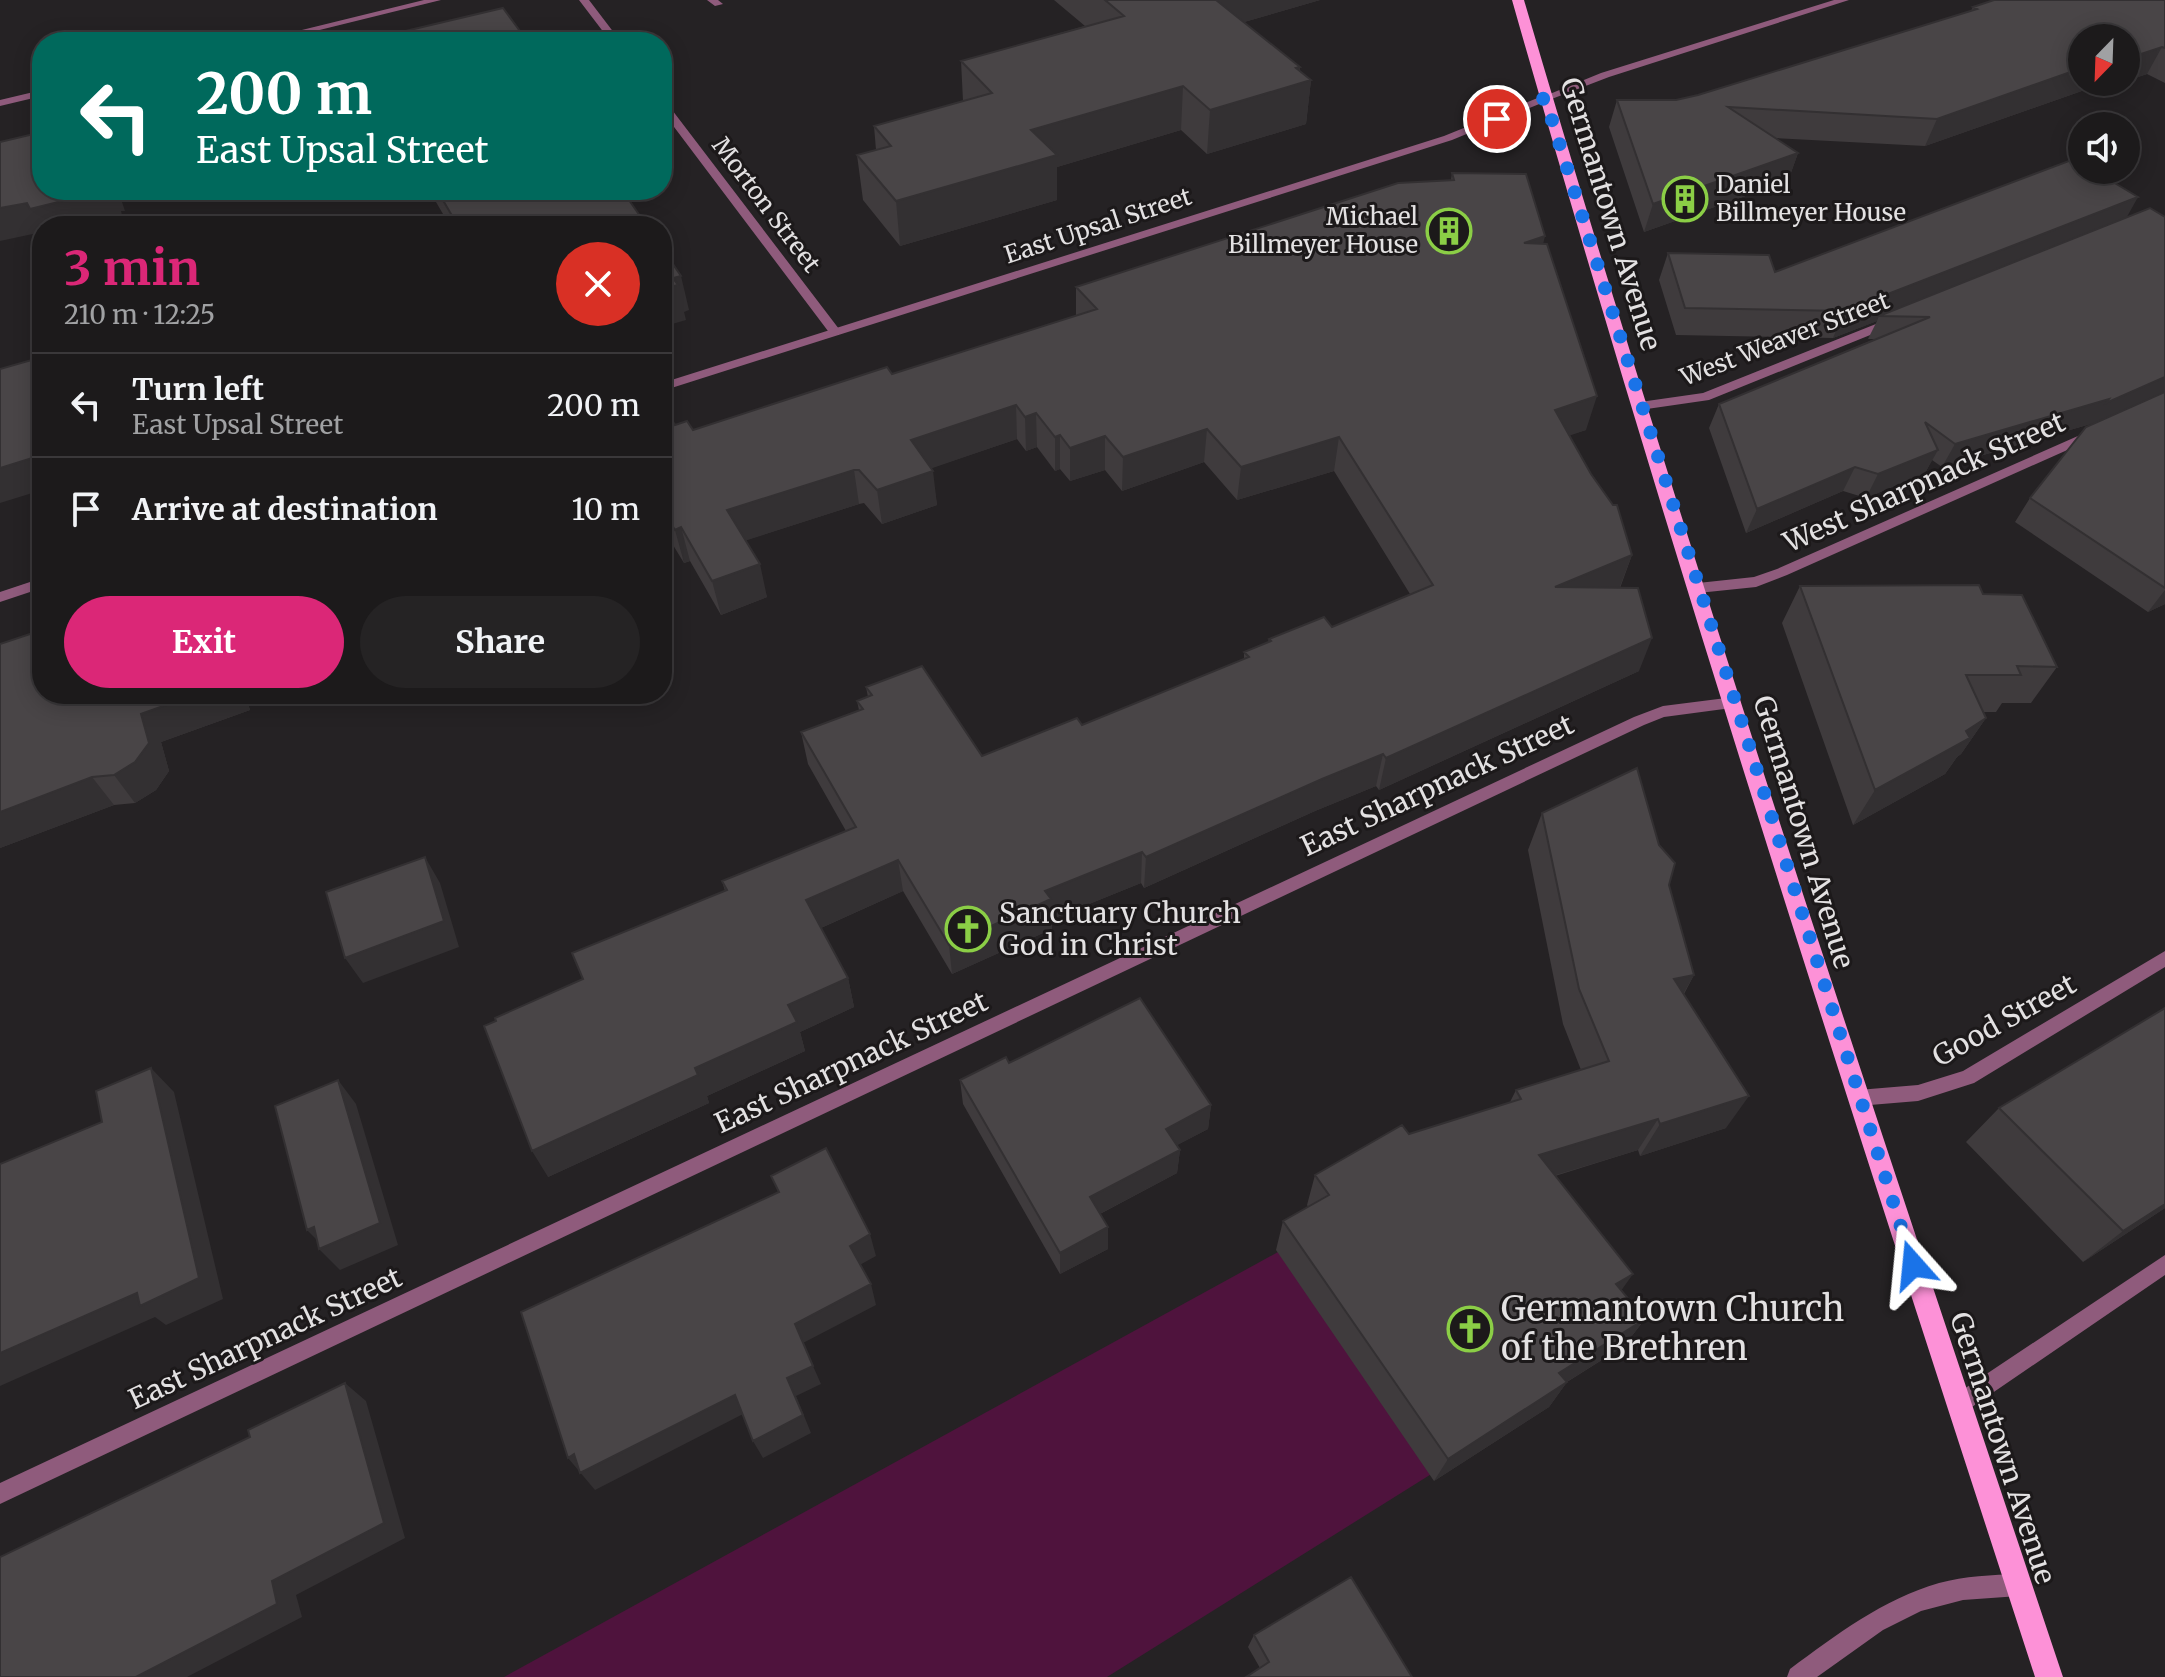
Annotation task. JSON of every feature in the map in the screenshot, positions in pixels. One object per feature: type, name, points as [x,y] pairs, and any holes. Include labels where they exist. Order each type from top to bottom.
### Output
[{"type":"main road","name":"Germantown Avenue","points":[[1518,0],[1640,406],[1858,1098],[2049,1677]]},
{"type":"street","points":[[300,32],[436,0]]},
{"type":"street","points":[[584,0],[608,32]]},
{"type":"street","name":"East Upsal Street","points":[[672,384],[1448,138],[1605,75],[1844,0]]},
{"type":"street","points":[[0,103],[32,95]]},
{"type":"street","name":"Morton Street","points":[[672,117],[835,332]]},
{"type":"street","name":"West Weaver Street","points":[[1640,406],[1705,397],[1903,317]]},
{"type":"street","name":"West Sharpnack Street","points":[[1698,588],[1756,582],[1782,572],[2108,426]]},
{"type":"street","points":[[0,597],[32,586]]},
{"type":"street","name":"East Sharpnack Street","points":[[0,1494],[1639,721],[1663,712],[1734,703]]},
{"type":"street","name":"Good Street","points":[[1858,1098],[1918,1093],[1968,1077],[2165,958]]},
{"type":"street","points":[[1959,1404],[2165,1264]]},
{"type":"street","points":[[1798,1677],[1865,1629],[1924,1599],[1962,1589],[2019,1585]]},
{"type":"shaded area","points":[[1278,1252],[1433,1473],[1107,1677],[504,1677]]},
{"type":"building","points":[[1105,0],[1216,0],[1300,67],[1296,68],[1311,80],[1210,110],[1183,86],[1031,130],[1057,155],[896,201],[857,155],[891,146],[874,126],[992,93],[961,61],[1124,16]]},
{"type":"building","points":[[1994,0],[2165,0],[2165,48],[2140,54],[2140,24],[2068,24],[2068,73],[1937,119],[1728,107],[1798,153],[1653,204],[1617,100],[1676,100],[1698,95],[1977,9],[1973,7]]},
{"type":"building","points":[[503,8],[521,32],[401,32]]},
{"type":"building","points":[[32,134],[32,200],[66,200],[30,209],[27,203],[0,208],[0,142]]},
{"type":"building","points":[[2068,161],[2068,184],[2116,184],[2138,197],[1844,311],[1685,308],[1668,253],[1769,255],[1775,272]]},
{"type":"building","points":[[1452,173],[1526,174],[1545,236],[1524,243],[1547,244],[1597,396],[1555,410],[1591,474],[1613,505],[1617,505],[1632,555],[1555,587],[1638,588],[1652,638],[1386,758],[1383,754],[1322,779],[1146,857],[1142,852],[1045,891],[1051,899],[949,945],[898,860],[806,900],[848,978],[788,1005],[797,1022],[695,1068],[698,1075],[532,1151],[484,1026],[496,1021],[495,1018],[583,979],[572,953],[727,890],[722,881],[856,827],[801,732],[863,709],[857,701],[872,695],[866,687],[922,666],[982,756],[1077,718],[1082,725],[1249,657],[1244,652],[1324,617],[1332,627],[1433,585],[1339,437],[1241,467],[1207,429],[1123,457],[1105,436],[1070,448],[1060,435],[1055,437],[1036,413],[1025,417],[1016,405],[911,440],[933,471],[877,490],[859,470],[854,470],[727,510],[760,564],[712,581],[681,527],[675,530],[672,525],[672,420],[675,425],[687,421],[693,430],[887,367],[892,374],[1097,309],[1076,287],[1398,183],[1454,180]]},
{"type":"building","points":[[443,200],[629,200],[640,216],[452,216]]},
{"type":"building","points":[[2150,208],[2165,217],[2165,377],[2106,403],[2109,399],[1955,444],[1925,422],[1938,450],[1878,474],[1855,467],[1757,509],[1719,404],[1930,317],[1879,316]]},
{"type":"building","points":[[672,263],[681,276],[673,278],[678,285],[672,286]]},
{"type":"building","points":[[32,360],[32,458],[0,468],[0,369]]},
{"type":"building","points":[[2165,392],[2165,588],[2030,498],[2086,427]]},
{"type":"building","points":[[1979,585],[1983,594],[2022,595],[2057,667],[2017,666],[2021,675],[1966,675],[1986,718],[1966,731],[1970,738],[1875,790],[1800,586]]},
{"type":"building","points":[[32,633],[32,704],[169,704],[141,714],[149,743],[135,762],[114,775],[92,777],[0,812],[0,644]]},
{"type":"building","points":[[1637,768],[1659,845],[1675,863],[1669,885],[1694,975],[1674,979],[1749,1096],[1660,1124],[1658,1119],[1539,1155],[1633,1274],[1616,1284],[1645,1319],[1559,1373],[1567,1382],[1448,1459],[1283,1221],[1329,1195],[1315,1175],[1402,1125],[1409,1134],[1521,1099],[1516,1090],[1609,1061],[1579,989],[1542,813]]},
{"type":"building","points":[[425,857],[444,921],[345,958],[326,892]]},
{"type":"building","points":[[1140,998],[1211,1105],[1166,1129],[1180,1150],[1090,1197],[1108,1227],[1060,1253],[960,1080],[1006,1057],[1009,1063]]},
{"type":"building","points":[[2165,1008],[2165,1204],[2123,1231],[1999,1108]]},
{"type":"building","points":[[151,1068],[199,1278],[140,1306],[137,1293],[0,1353],[0,1164],[102,1122],[96,1091]]},
{"type":"building","points":[[338,1080],[380,1223],[319,1249],[314,1227],[307,1230],[275,1106]]},
{"type":"building","points":[[826,1148],[870,1234],[850,1246],[871,1284],[795,1324],[813,1366],[787,1378],[803,1415],[753,1441],[735,1395],[580,1473],[574,1454],[568,1458],[521,1312],[779,1192],[771,1176]]},
{"type":"building","points":[[345,1383],[384,1523],[272,1581],[277,1604],[136,1677],[0,1677],[0,1557],[250,1437],[248,1430]]},
{"type":"building","points":[[1351,1577],[1412,1677],[1246,1677],[1269,1662],[1254,1635]]},
{"type":"place","name":"Daniel Billmeyer House","points":[[1685,199]]},
{"type":"place","name":"Michael Billmeyer House","points":[[1449,231]]},
{"type":"place","name":"Sanctuary Church God in Christ","points":[[968,929]]},
{"type":"place","name":"Germantown Church of the Brethren","points":[[1470,1329]]},
{"type":"route","points":[[1497,119],[1545,98],[1913,1265]]}]
